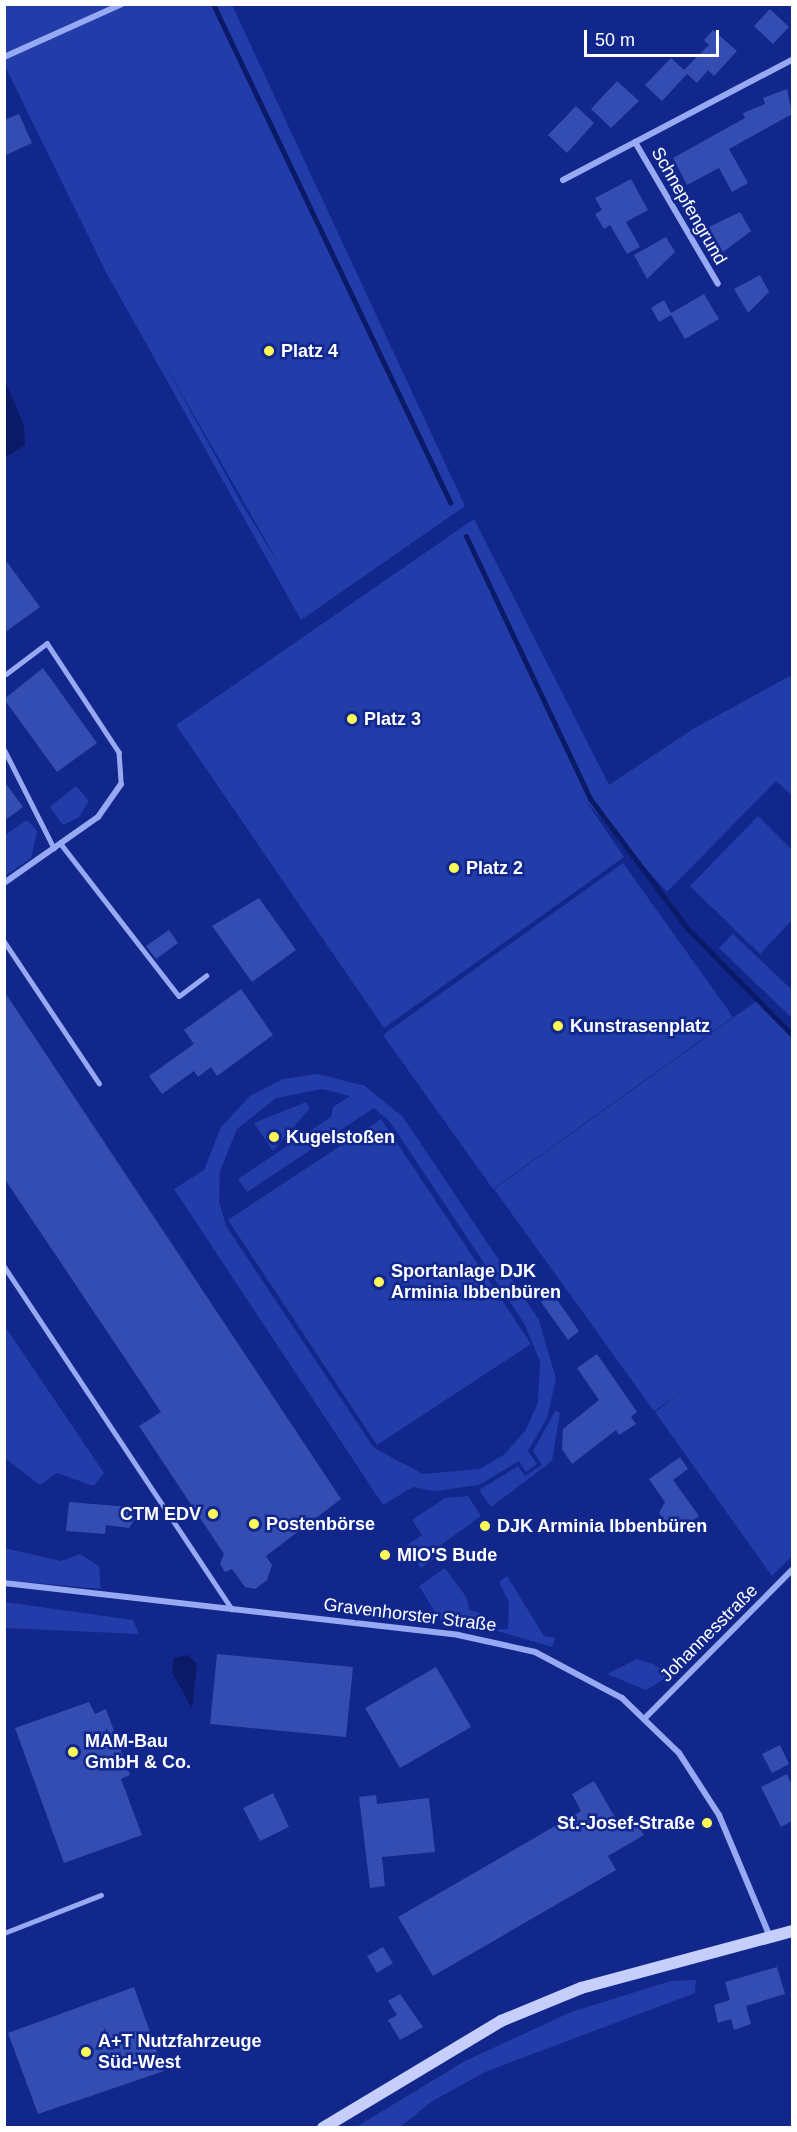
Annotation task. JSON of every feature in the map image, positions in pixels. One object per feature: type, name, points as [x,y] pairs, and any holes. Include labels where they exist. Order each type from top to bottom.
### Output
[{"type":"main road","points":[[323,2127],[501,2021],[581,1988],[792,1931]]},
{"type":"street","points":[[4,57],[122,4]]},
{"type":"street","name":"Schnepfengrund","points":[[563,180],[792,60]]},
{"type":"street","name":"Schnepfengrund","points":[[635,142],[718,284]]},
{"type":"street","points":[[4,883],[98,817],[121,784]]},
{"type":"street","name":"Johannesstraße","points":[[645,1718],[792,1570]]},
{"type":"street","name":"Gravenhorster Straße","points":[[4,1583],[233,1612],[458,1635],[535,1652],[600,1684],[645,1718],[679,1753],[719,1815],[771,1937]]},
{"type":"lane","points":[[6,674],[47,644],[119,752],[121,784]]},
{"type":"lane","points":[[4,748],[54,848]]},
{"type":"lane","points":[[61,844],[179,996],[206,976]]},
{"type":"lane","points":[[4,941],[99,1083]]},
{"type":"lane","points":[[4,1266],[233,1612]]},
{"type":"lane","points":[[4,1932],[101,1894]]},
{"type":"shaded area","points":[[4,5],[232,5],[465,506],[301,620],[106,272],[5,66]],"holes":[[[158,352],[282,569],[243,506]]]},
{"type":"shaded area","points":[[5,381],[24,425],[25,445],[5,458]]},
{"type":"shaded area","points":[[474,519],[609,785],[693,729],[792,675],[792,796],[776,781],[667,892],[586,801],[624,857],[384,1028],[176,725]]},
{"type":"shaded area","points":[[76,786],[89,801],[79,817],[63,825],[50,807]]},
{"type":"shaded area","points":[[758,816],[792,850],[792,920],[760,954],[690,886]]},
{"type":"shaded area","points":[[27,820],[37,831],[31,858],[5,876],[5,835]]},
{"type":"shaded area","name":"Kunstrasenplatz","points":[[623,863],[733,1017],[493,1189],[383,1035]]},
{"type":"shaded area","points":[[733,934],[792,990],[792,1018],[719,948]]},
{"type":"shaded area","points":[[758,1000],[792,1038],[792,1556],[772,1576],[655,1412],[681,1393],[654,1411],[494,1189]]},
{"type":"shaded area","points":[[318,1074],[365,1086],[403,1117],[539,1320],[556,1379],[547,1418],[528,1451],[537,1464],[526,1472],[519,1461],[479,1485],[435,1491],[413,1487],[383,1505],[174,1189],[204,1170],[221,1127],[250,1096],[283,1079]],"holes":[[[322,1089],[350,1096],[333,1107],[331,1117],[238,1179],[247,1192],[374,1108],[390,1122],[524,1323],[540,1361],[538,1403],[525,1431],[505,1454],[480,1469],[423,1474],[374,1448],[226,1226],[219,1201],[220,1171],[237,1129],[276,1098]]]},
{"type":"shaded area","name":"Kugelstoßen","points":[[306,1102],[310,1108],[273,1151],[254,1123]]},
{"type":"shaded area","name":"Sportanlage DJK Arminia Ibbenbüren","points":[[381,1119],[531,1344],[377,1445],[228,1220]]},
{"type":"shaded area","points":[[6,1328],[104,1473],[94,1486],[57,1473],[40,1485],[5,1458]]},
{"type":"shaded area","points":[[555,1411],[560,1412],[552,1461],[491,1507],[479,1490],[518,1466],[525,1476],[542,1465],[533,1451]]},
{"type":"shaded area","points":[[468,1496],[481,1516],[441,1545],[445,1551],[421,1568],[406,1546],[422,1535],[412,1520],[445,1498]]},
{"type":"shaded area","points":[[4,1548],[61,1561],[80,1554],[99,1566],[101,1589],[5,1580]]},
{"type":"shaded area","points":[[445,1568],[467,1598],[469,1610],[480,1613],[474,1628],[442,1623],[419,1586]]},
{"type":"shaded area","points":[[507,1576],[544,1636],[555,1638],[552,1647],[494,1630],[508,1629],[509,1602],[499,1582]]},
{"type":"shaded area","points":[[5,1602],[133,1620],[139,1634],[5,1628]]},
{"type":"shaded area","points":[[188,1655],[197,1664],[192,1709],[172,1672],[174,1658]]},
{"type":"shaded area","points":[[637,1659],[653,1664],[671,1675],[646,1690],[607,1674]]},
{"type":"shaded area","points":[[696,1980],[695,1993],[485,2072],[431,2102],[400,2127],[356,2127],[465,2061],[571,2012],[671,1981]]},
{"type":"building","points":[[770,9],[789,27],[773,44],[754,26]]},
{"type":"building","points":[[713,30],[737,51],[714,76],[708,70],[697,83],[687,74],[662,101],[645,85],[671,58],[684,70],[709,45],[704,40]]},
{"type":"building","points":[[617,81],[639,101],[611,128],[591,109]]},
{"type":"building","points":[[787,89],[792,114],[729,149],[748,183],[732,192],[719,168],[687,185],[673,158],[745,118],[743,113],[765,104],[763,98]]},
{"type":"building","points":[[576,106],[594,123],[567,153],[548,135]]},
{"type":"building","points":[[19,114],[32,143],[4,156],[4,120]]},
{"type":"building","points":[[631,179],[648,210],[626,222],[640,247],[627,254],[610,225],[604,229],[595,214],[602,210],[595,198]]},
{"type":"building","points":[[740,212],[751,231],[723,252],[709,227]]},
{"type":"building","points":[[666,237],[675,252],[647,279],[634,255]]},
{"type":"building","points":[[760,275],[769,292],[748,313],[734,289]]},
{"type":"building","points":[[704,294],[719,319],[685,339],[671,315],[659,322],[651,308],[664,300],[671,313]]},
{"type":"building","points":[[4,558],[40,607],[4,633]]},
{"type":"building","points":[[43,668],[97,743],[57,772],[4,699]]},
{"type":"building","points":[[4,781],[23,807],[4,821]]},
{"type":"building","points":[[259,898],[296,950],[252,982],[212,926]]},
{"type":"building","points":[[169,930],[178,943],[156,959],[146,946]]},
{"type":"building","points":[[241,989],[273,1035],[217,1076],[211,1067],[198,1077],[194,1071],[162,1094],[149,1076],[194,1044],[184,1030]]},
{"type":"building","points":[[4,991],[341,1499],[266,1556],[272,1565],[267,1580],[255,1589],[245,1587],[232,1569],[225,1572],[220,1564],[224,1554],[139,1426],[161,1412],[4,1178]]},
{"type":"building","points":[[553,1294],[579,1331],[568,1340],[541,1302]]},
{"type":"building","points":[[597,1354],[637,1412],[631,1417],[636,1424],[619,1435],[616,1430],[572,1464],[562,1449],[563,1429],[599,1400],[577,1368]]},
{"type":"building","points":[[680,1457],[688,1469],[673,1480],[699,1516],[674,1534],[659,1513],[665,1502],[649,1479]]},
{"type":"building","points":[[69,1502],[129,1507],[136,1517],[129,1528],[106,1525],[105,1534],[66,1531]]},
{"type":"building","points":[[217,1654],[353,1667],[346,1737],[210,1724]]},
{"type":"building","points":[[436,1667],[471,1727],[400,1768],[365,1708]]},
{"type":"building","name":"MAM-Bau GmbH & Co.","points":[[89,1702],[95,1714],[106,1709],[130,1775],[121,1779],[142,1835],[64,1863],[15,1728]]},
{"type":"building","points":[[780,1745],[789,1764],[772,1773],[762,1754]]},
{"type":"building","points":[[787,1774],[792,1786],[792,1821],[781,1827],[761,1787]]},
{"type":"building","points":[[594,1781],[617,1821],[631,1813],[644,1835],[608,1856],[616,1870],[433,1976],[398,1917],[581,1811],[572,1794]]},
{"type":"building","points":[[273,1793],[289,1827],[260,1841],[243,1808]]},
{"type":"building","points":[[376,1795],[377,1804],[429,1798],[435,1852],[382,1857],[385,1886],[370,1888],[359,1797]]},
{"type":"building","points":[[383,1947],[393,1963],[377,1973],[367,1956]]},
{"type":"building","points":[[777,1967],[785,1994],[746,2006],[751,2024],[734,2030],[731,2019],[718,2023],[714,2005],[730,2000],[725,1982]]},
{"type":"building","name":"A+T Nutzfahrzeuge Süd-West","points":[[134,1987],[164,2071],[38,2114],[8,2033]]},
{"type":"building","points":[[400,1994],[423,2027],[400,2040],[388,2020],[397,2015],[388,2001]]},
{"type":"waterway","points":[[213,4],[450,502]]},
{"type":"waterway","points":[[466,536],[591,800],[688,929],[792,1035]]},
{"type":"place","name":"Platz 4","points":[[269,351]]},
{"type":"place","name":"Platz 3","points":[[352,719]]},
{"type":"place","name":"Platz 2","points":[[454,868]]},
{"type":"place","name":"Kunstrasenplatz","points":[[558,1026]]},
{"type":"place","name":"Kugelstoßen","points":[[274,1137]]},
{"type":"place","name":"Sportanlage DJK Arminia Ibbenbüren","points":[[379,1282]]},
{"type":"place","name":"CTM EDV","points":[[213,1514]]},
{"type":"place","name":"Postenbörse","points":[[254,1524]]},
{"type":"place","name":"DJK Arminia Ibbenbüren","points":[[485,1526]]},
{"type":"place","name":"MIO'S Bude","points":[[385,1555]]},
{"type":"place","name":"MAM-Bau GmbH & Co.","points":[[73,1752]]},
{"type":"place","name":"St.-Josef-Straße","points":[[707,1823]]},
{"type":"place","name":"A+T Nutzfahrzeuge Süd-West","points":[[86,2052]]}]
